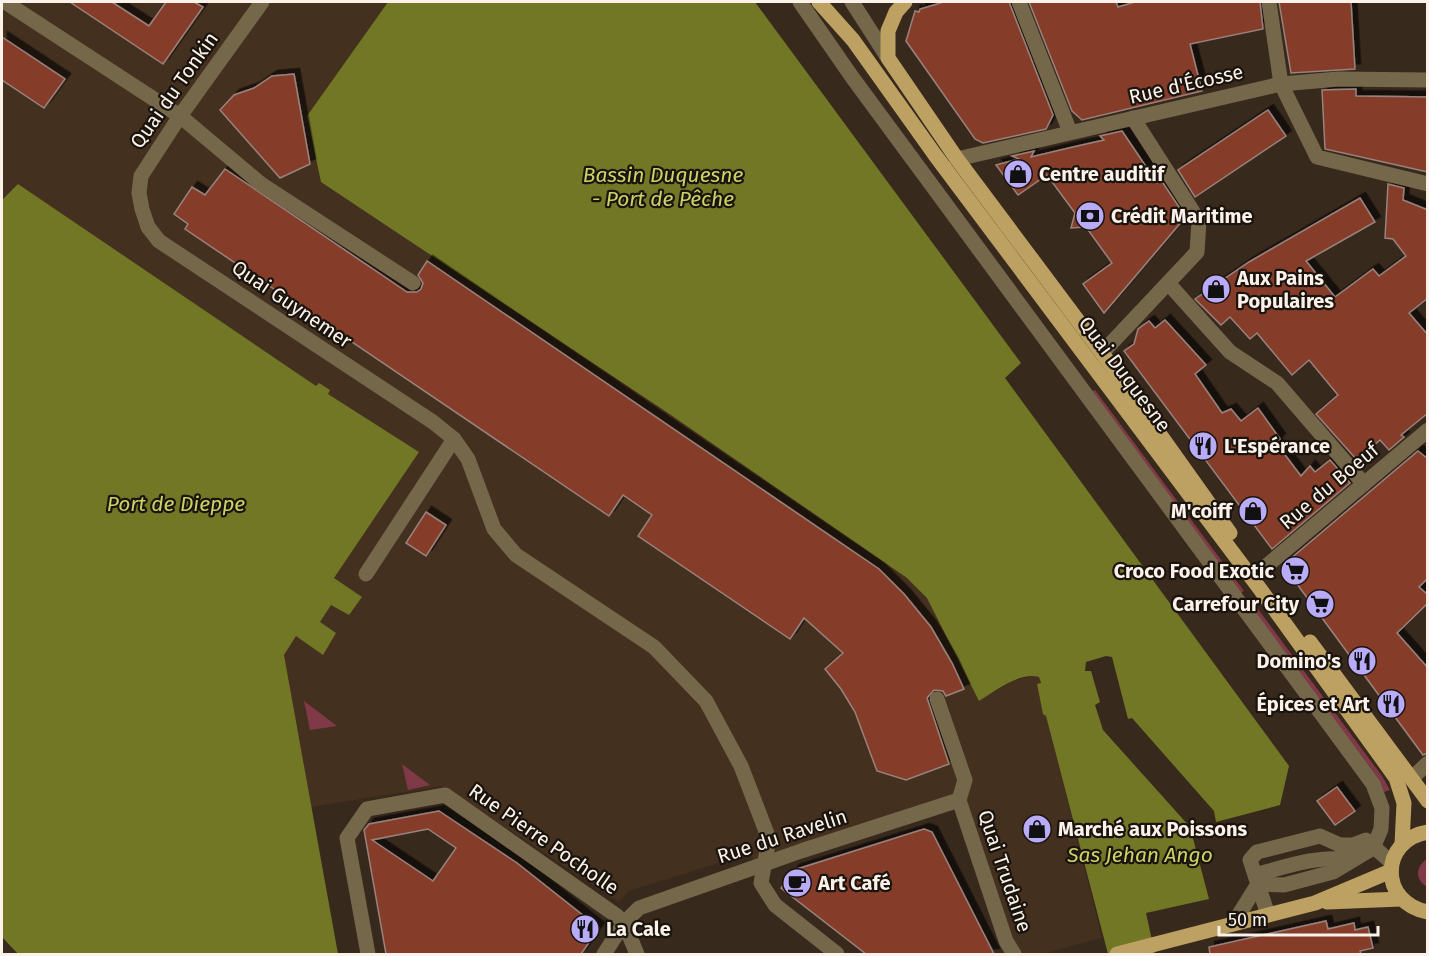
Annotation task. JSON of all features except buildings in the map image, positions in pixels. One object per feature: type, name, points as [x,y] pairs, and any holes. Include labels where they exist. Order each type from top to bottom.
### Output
[{"type":"main road","name":"Quai Duquesne","points":[[819,2],[853,40],[935,155],[1260,589],[1396,778],[1404,803],[1402,844]]},
{"type":"main road","points":[[888,58],[888,31],[896,12],[905,2]]},
{"type":"main road","name":"Quai Duquesne","points":[[888,58],[957,159],[1102,353],[1258,573],[1428,801]]},
{"type":"main road","points":[[1428,832],[1413,836],[1402,844],[1392,867],[1395,891],[1401,899],[1409,906],[1428,912]]},
{"type":"main road","points":[[1117,954],[1315,903],[1392,867]]},
{"type":"main road","points":[[1315,903],[1401,899]]},
{"type":"street","points":[[5,2],[180,116],[261,184],[413,284]]},
{"type":"street","name":"Quai du Tonkin","points":[[142,209],[139,193],[141,176],[180,116],[262,2]]},
{"type":"street","points":[[800,2],[852,77],[1373,784],[1382,808],[1381,829],[1373,848],[1351,859],[1333,872],[1284,885],[1258,884]]},
{"type":"street","points":[[852,2],[888,58]]},
{"type":"street","points":[[1019,2],[1070,132]]},
{"type":"street","points":[[1269,2],[1281,84],[1317,157],[1428,184]]},
{"type":"street","name":"Rue d'Écosse","points":[[957,159],[1281,84],[1339,79],[1428,80]]},
{"type":"street","points":[[1102,353],[1197,252],[1199,221],[1132,118]]},
{"type":"street","name":"Quai Guynemer","points":[[142,209],[148,227],[159,241],[433,423],[453,439],[468,459],[494,529],[516,555],[654,647],[706,701],[741,766],[769,839],[761,883],[775,906],[837,954]]},
{"type":"street","points":[[1168,283],[1230,352],[1277,383],[1364,484]]},
{"type":"street","name":"Rue du Boeuf","points":[[1258,573],[1364,484],[1425,438]]},
{"type":"street","points":[[366,574],[453,439]]},
{"type":"street","points":[[937,699],[965,780],[959,800]]},
{"type":"street","points":[[1412,778],[1428,763]]},
{"type":"street","name":"Rue Pierre Pocholle","points":[[368,954],[347,838],[367,809],[445,795],[624,922]]},
{"type":"street","name":"Rue du Ravelin","points":[[624,922],[639,908],[959,800]]},
{"type":"street","name":"Quai Trudaine","points":[[959,800],[1006,940],[1014,954]]},
{"type":"street","points":[[1268,915],[1250,860],[1257,852],[1320,836],[1340,845],[1353,845],[1366,840],[1392,867]]},
{"type":"street","points":[[1233,924],[1258,884]]},
{"type":"street","points":[[624,922],[637,954]]},
{"type":"street","points":[[604,954],[624,922]]},
{"type":"shaded area","points":[[2,2],[388,2],[307,116],[665,411],[917,585],[928,598],[979,701],[1013,681],[1034,675],[1039,677],[1041,684],[1037,684],[1043,714],[1046,715],[1102,938],[1041,954],[1007,954],[952,800],[754,862],[745,843],[734,858],[629,891],[619,902],[442,786],[311,807],[284,655],[296,636],[320,622],[331,604],[349,615],[361,597],[334,578],[419,452],[328,394],[330,390],[316,387],[18,184],[2,200]]},
{"type":"shaded area","points":[[1095,390],[1244,591],[1240,594],[1091,392]]},
{"type":"shaded area","points":[[1255,605],[1390,790],[1384,792],[1378,778],[1250,608]]},
{"type":"shaded area","points":[[304,701],[337,726],[310,730]]},
{"type":"shaded area","points":[[402,764],[430,785],[408,790]]},
{"type":"shaded area","points":[[1427,859],[1427,887],[1420,881],[1418,873],[1420,866]]},
{"type":"water","name":"Bassin Duquesne - Port de Pêche","points":[[388,2],[755,2],[1021,363],[1005,378],[1289,766],[1280,805],[1216,822],[1214,811],[1132,718],[1128,719],[1112,657],[1106,656],[1086,662],[1085,671],[1091,671],[1100,702],[1095,705],[1103,730],[1190,827],[1209,899],[1146,913],[1155,954],[1108,954],[1046,716],[1043,714],[1037,684],[1041,683],[1039,677],[1024,677],[1016,680],[979,701],[927,598],[907,578],[665,411],[321,182],[307,116]]},
{"type":"water","name":"Port de Dieppe","points":[[18,184],[316,386],[319,383],[330,390],[328,394],[419,452],[334,578],[362,597],[349,615],[331,605],[320,622],[336,633],[323,655],[296,636],[284,655],[338,954],[18,954],[2,937],[2,200]]},
{"type":"place","name":"Centre auditif","points":[[1018,174]]},
{"type":"place","name":"Crédit Maritime","points":[[1090,216]]},
{"type":"place","name":"Aux Pains Populaires","points":[[1216,289]]},
{"type":"place","name":"L'Espérance","points":[[1203,446]]},
{"type":"place","name":"M'coiff","points":[[1253,511]]},
{"type":"place","name":"Croco Food Exotic","points":[[1295,571]]},
{"type":"place","name":"Carrefour City","points":[[1320,604]]},
{"type":"place","name":"Domino's","points":[[1362,661]]},
{"type":"place","name":"Épices et Art","points":[[1391,704]]},
{"type":"place","name":"Marché aux Poissons","points":[[1037,829]]},
{"type":"place","name":"Art Café","points":[[797,883]]},
{"type":"place","name":"La Cale","points":[[585,929]]},
{"type":"water label","name":"Sas Jehan Ango","points":[[1140,855]]}]
